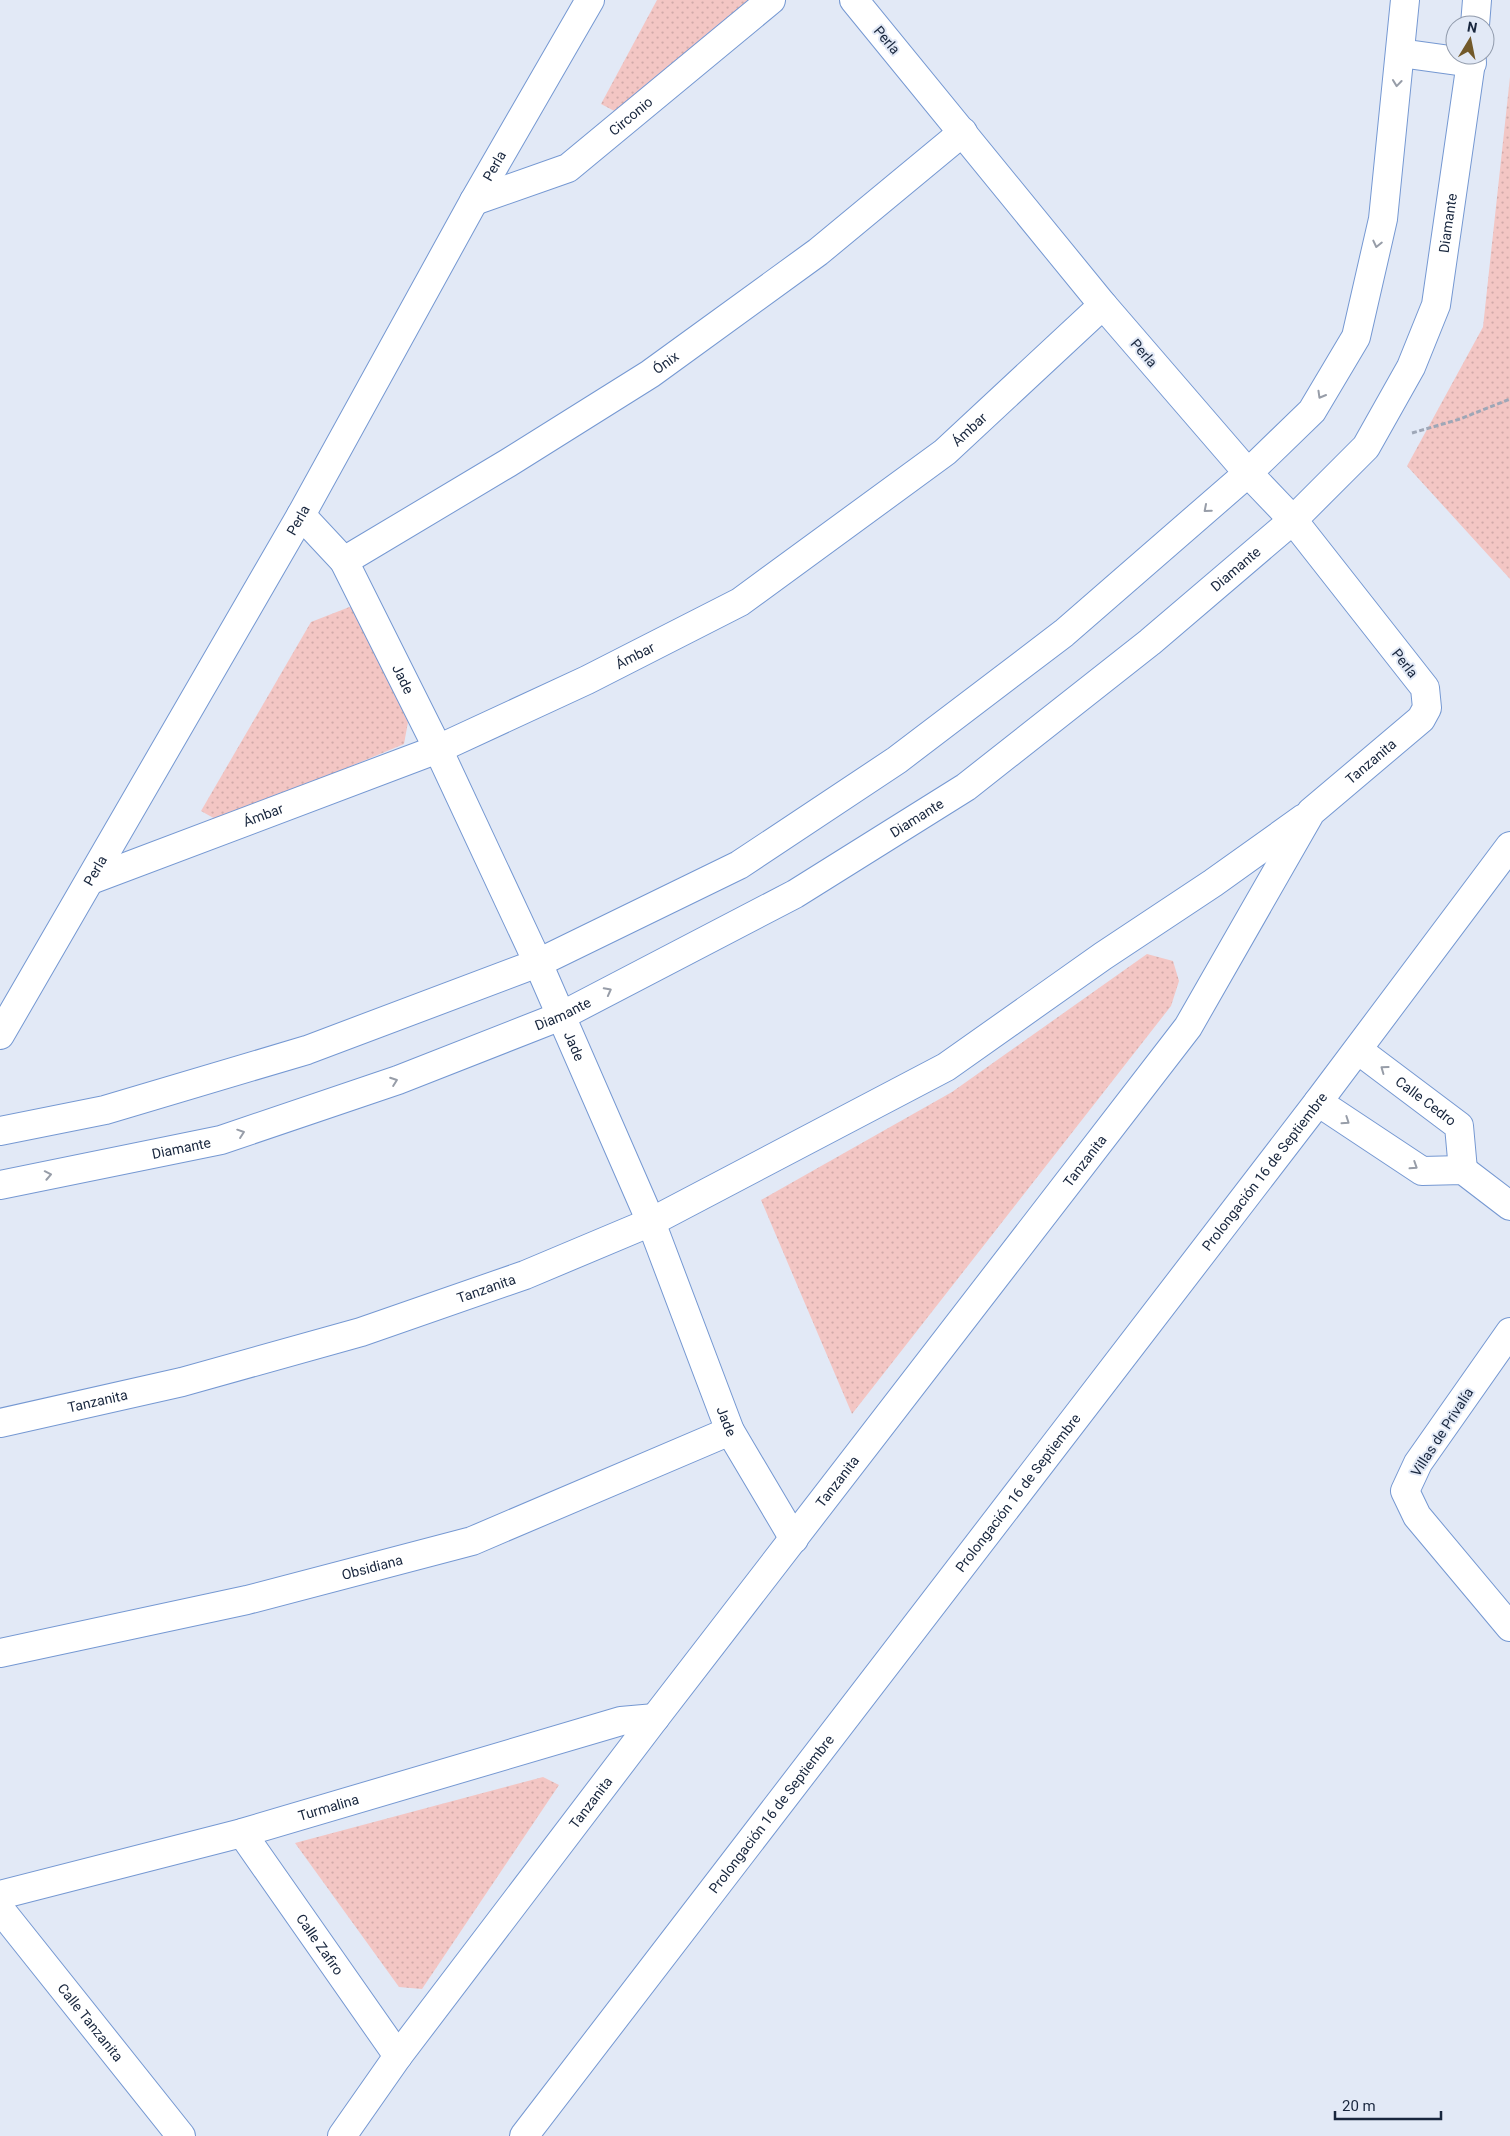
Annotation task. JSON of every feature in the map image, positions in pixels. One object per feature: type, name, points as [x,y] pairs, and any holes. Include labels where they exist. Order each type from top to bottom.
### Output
[{"type":"street","name":"Perla","points":[[0,1035],[301,515],[474,201],[590,0]]},
{"type":"street","name":"Circonio","points":[[474,201],[568,168],[771,0]]},
{"type":"street","name":"Perla","points":[[854,0],[1103,305],[1248,473],[1293,520],[1425,688],[1427,708]]},
{"type":"street","points":[[0,1131],[105,1110],[307,1050],[538,963],[739,865],[897,760],[1064,632],[1248,473],[1312,411],[1356,337],[1383,219],[1405,0]]},
{"type":"street","points":[[1476,15],[1477,0]]},
{"type":"street","points":[[1400,53],[1445,57]]},
{"type":"street","name":"Diamante","points":[[0,1185],[221,1140],[398,1080],[561,1016],[795,894],[966,787],[1150,642],[1293,520],[1366,447],[1411,367],[1436,305],[1471,65]]},
{"type":"street","name":"Ónix","points":[[344,561],[508,463],[650,374],[818,252],[963,132]]},
{"type":"street","name":"Ámbar","points":[[91,880],[438,749],[587,680],[740,602],[945,452],[1103,305]]},
{"type":"street","name":"Jade","points":[[301,515],[344,561],[438,749],[538,963],[651,1222],[730,1431],[794,1538]]},
{"type":"street","name":"Tanzanita","points":[[0,1423],[182,1382],[361,1332],[525,1275],[651,1222],[946,1067],[1103,956],[1213,883],[1311,812],[1421,720],[1427,708]]},
{"type":"street","name":"Tanzanita","points":[[342,2136],[398,2056],[655,1718],[1188,1027],[1311,812]]},
{"type":"street","name":"Prolongación 16 de Septiembre","points":[[524,2136],[1358,1050],[1510,846]]},
{"type":"street","name":"Calle Cedro","points":[[1358,1050],[1460,1126],[1462,1170]]},
{"type":"street","points":[[1318,1102],[1422,1171],[1462,1170],[1510,1206]]},
{"type":"street","name":"Villas de Privalía","points":[[1510,1332],[1418,1463],[1405,1491],[1417,1516],[1510,1626]]},
{"type":"street","name":"Obsidiana","points":[[0,1653],[247,1600],[472,1541],[730,1431]]},
{"type":"street","name":"Turmalina","points":[[0,1895],[242,1833],[555,1741],[585,1730],[621,1721],[655,1718]]},
{"type":"street","name":"Calle Zafiro","points":[[242,1833],[398,2056]]},
{"type":"street","name":"Calle Tanzanita","points":[[0,1909],[181,2136]]},
{"type":"path","points":[[1366,447],[1460,420],[1510,399]]},
{"type":"shaded area","points":[[657,0],[756,0],[622,115],[601,104]]},
{"type":"shaded area","points":[[1510,77],[1510,579],[1407,466],[1483,327]]},
{"type":"shaded area","points":[[352,606],[408,722],[404,744],[219,821],[201,811],[311,622]]},
{"type":"shaded area","points":[[1147,954],[1173,961],[1179,981],[1171,1006],[852,1414],[761,1200],[952,1092]]},
{"type":"shaded area","points":[[543,1777],[559,1785],[422,1989],[399,1987],[295,1843]]}]
